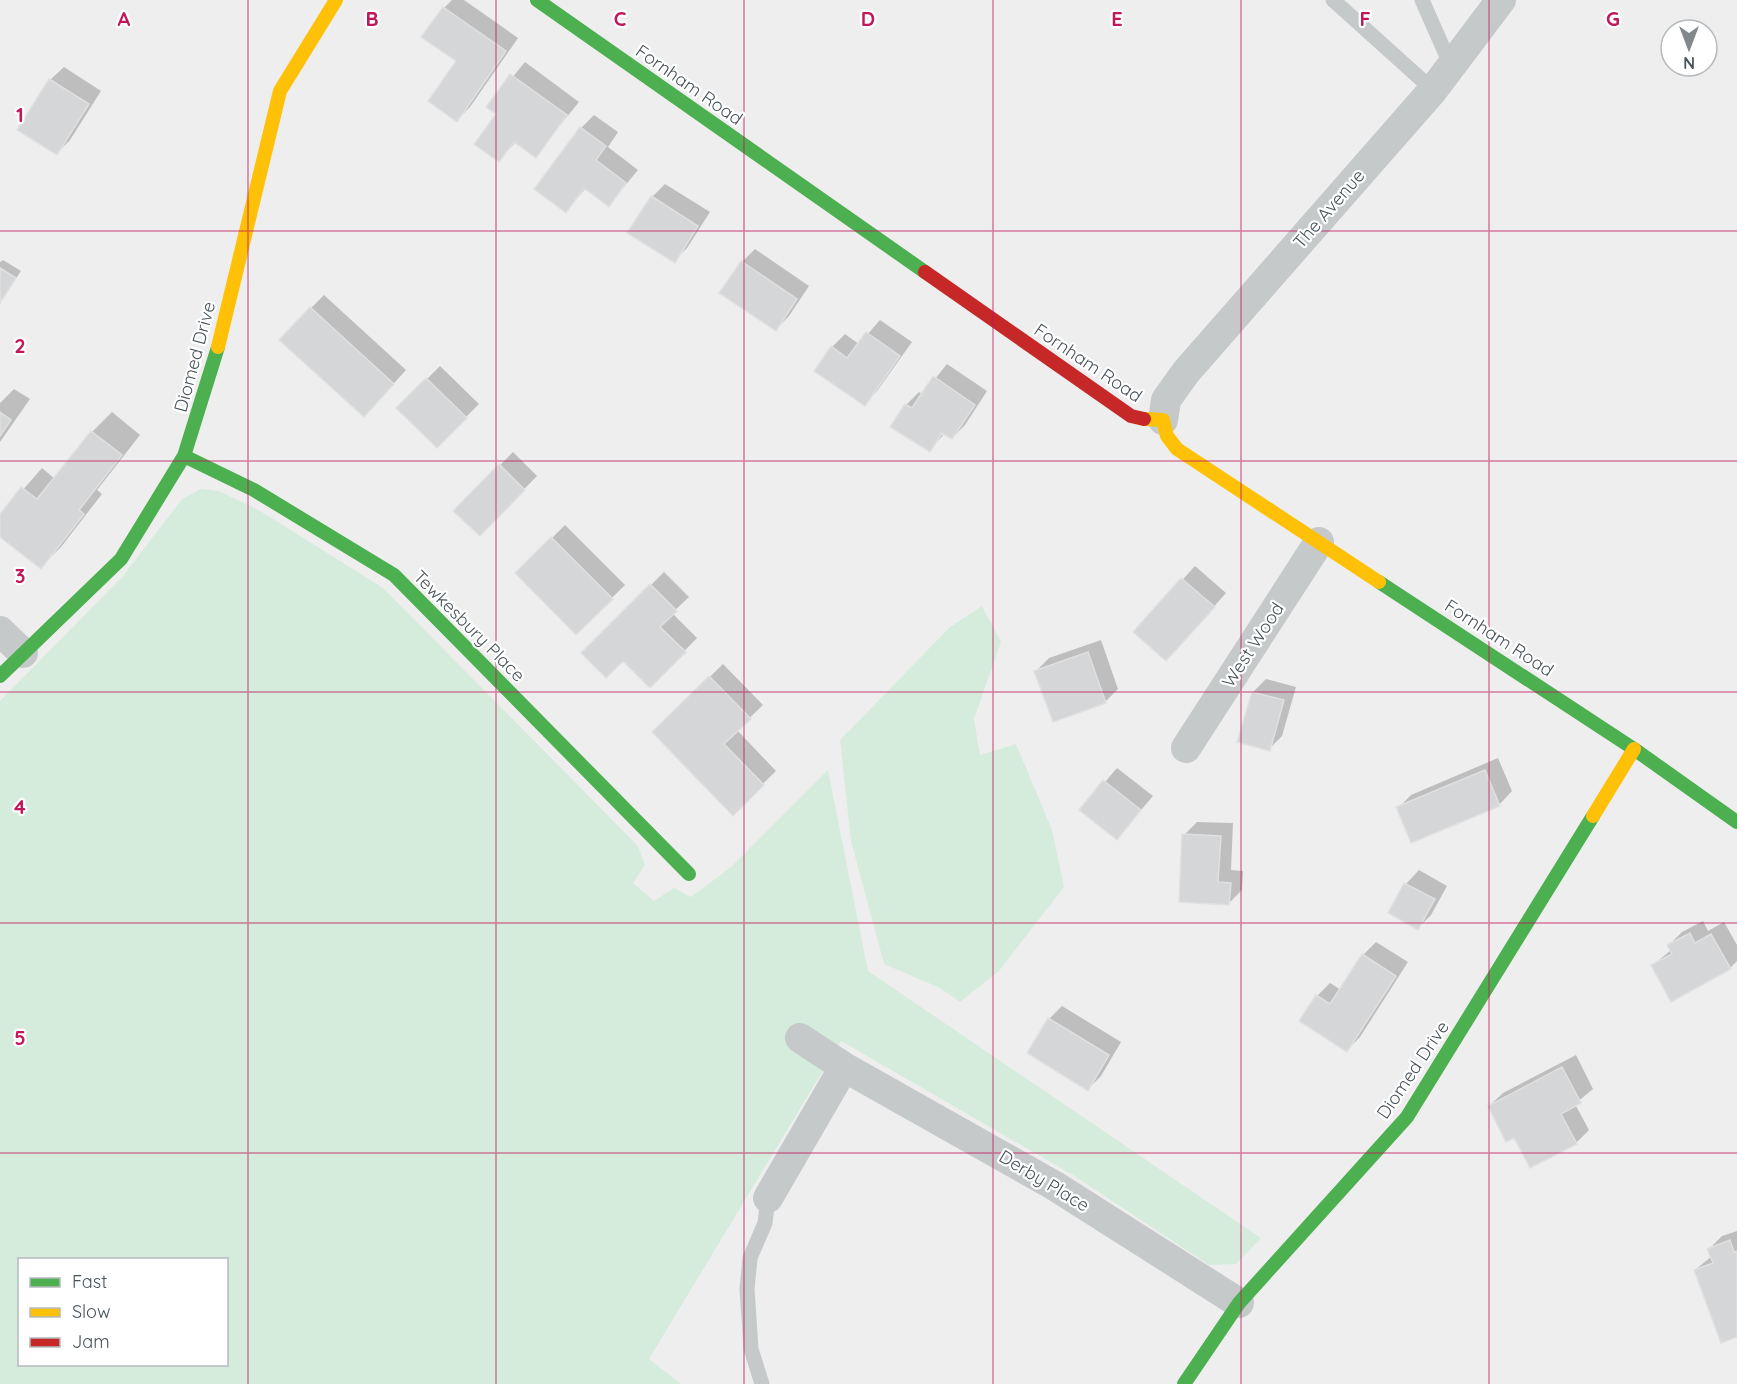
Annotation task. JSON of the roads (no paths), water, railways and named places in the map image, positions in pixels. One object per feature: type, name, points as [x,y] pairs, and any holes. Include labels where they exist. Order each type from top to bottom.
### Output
[{"type":"street","name":"Diomed Drive","points":[[0,676],[121,559],[184,456],[212,373],[280,91],[336,0]]},
{"type":"street","name":"Fornham Road","points":[[537,0],[1131,416],[1150,421],[1163,420],[1167,436],[1177,449],[1634,749],[1737,822]]},
{"type":"street","name":"The Avenue","points":[[1163,420],[1166,400],[1186,372],[1433,90],[1501,0]]},
{"type":"street","name":"Tewkesbury Place","points":[[184,456],[254,490],[393,575],[689,874]]},
{"type":"street","name":"West Wood","points":[[1186,748],[1320,542]]},
{"type":"street","points":[[0,631],[23,653]]},
{"type":"street","name":"Diomed Drive","points":[[1184,1384],[1239,1303],[1407,1117],[1634,749]]},
{"type":"street","name":"Derby Place","points":[[800,1038],[844,1066],[1055,1186],[1239,1303]]},
{"type":"street","points":[[768,1198],[844,1066]]},
{"type":"lane","points":[[1333,0],[1433,90]]},
{"type":"lane","points":[[1422,0],[1451,66]]},
{"type":"lane","points":[[762,1384],[751,1349],[747,1289],[750,1258],[765,1223],[768,1198]]}]
